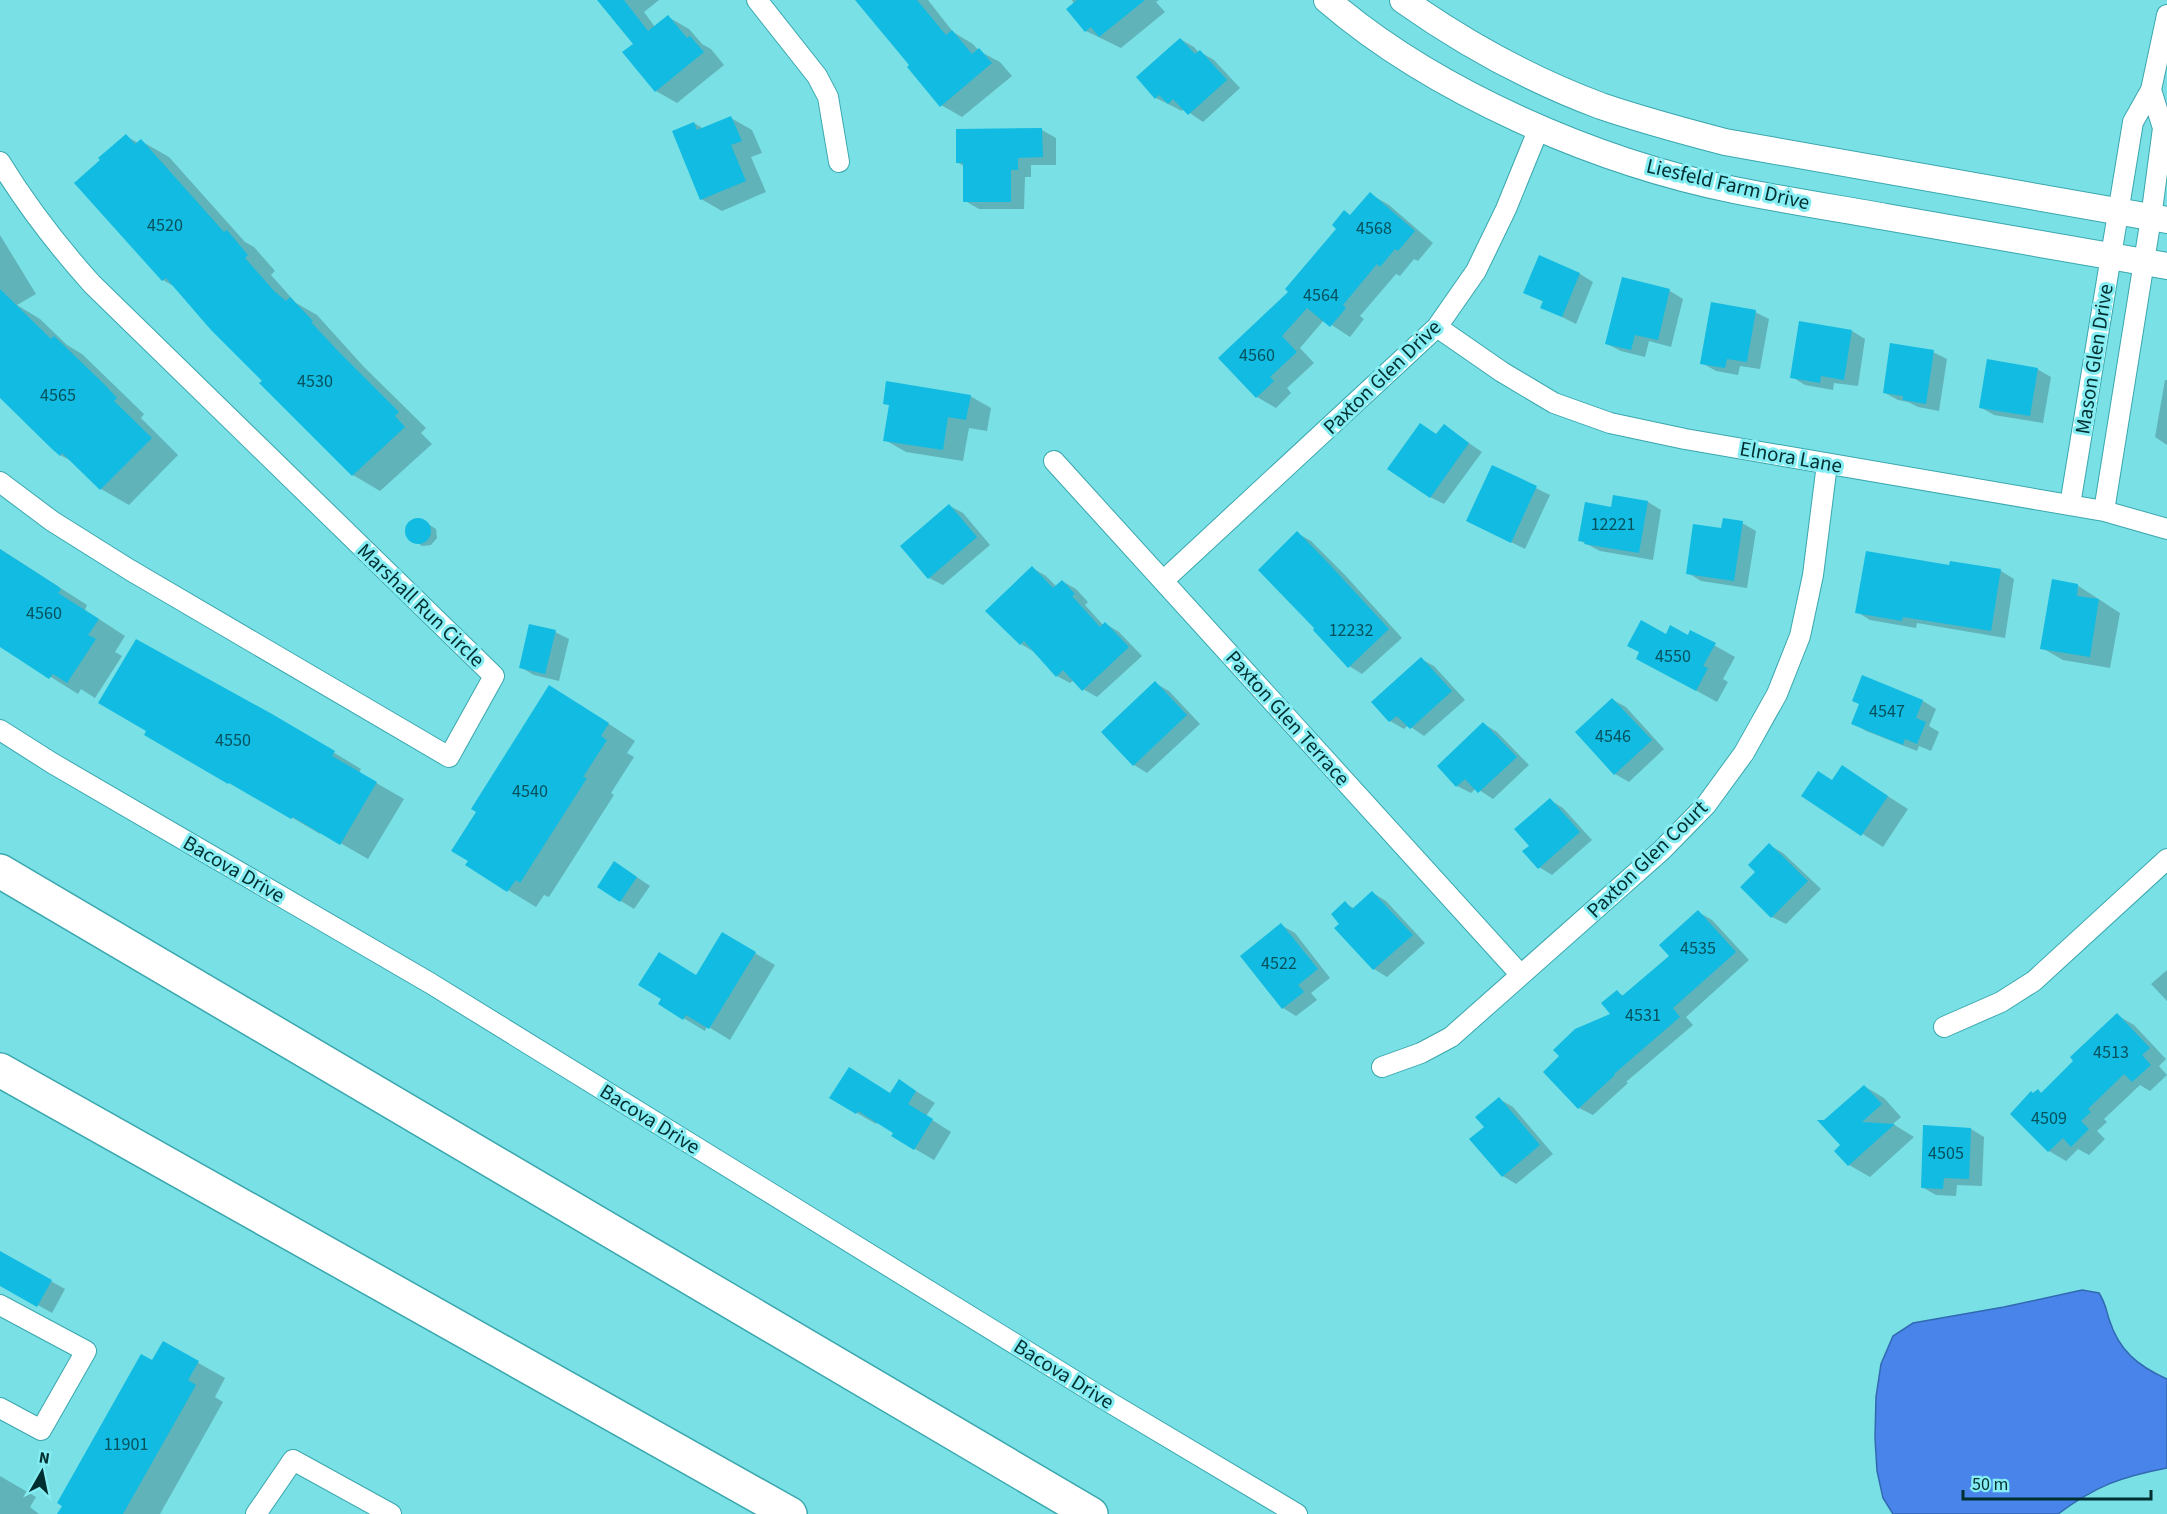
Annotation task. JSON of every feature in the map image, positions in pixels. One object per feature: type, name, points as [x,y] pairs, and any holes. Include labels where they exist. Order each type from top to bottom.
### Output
[{"type":"highway","points":[[0,870],[1091,1514]]},
{"type":"highway","points":[[0,1070],[790,1514]]},
{"type":"street","points":[[757,0],[817,76],[828,97],[839,162]]},
{"type":"street","name":"Liesfeld Farm Drive","points":[[1327,0],[1409,59],[1473,97],[1539,128],[1602,153],[1733,190],[2155,264]]},
{"type":"street","name":"Liesfeld Farm Drive","points":[[1403,0],[1474,45],[1535,78],[1601,105],[1663,126],[1725,142],[2159,219]]},
{"type":"street","points":[[2151,90],[2167,15]]},
{"type":"street","name":"Mason Glen Drive","points":[[2070,505],[2133,123],[2151,90]]},
{"type":"street","name":"Mason Glen Drive","points":[[2104,511],[2155,264],[2163,128],[2151,90]]},
{"type":"street","name":"Paxton Glen Drive","points":[[1163,581],[1437,327],[1476,271],[1506,209],[1539,128]]},
{"type":"street","name":"Marshall Run Circle","points":[[0,162],[23,200],[55,243],[92,284],[494,676],[449,757],[130,570],[52,521],[0,483]]},
{"type":"street","name":"Elnora Lane","points":[[1437,327],[1502,372],[1554,403],[1610,423],[1685,439],[2104,511],[2167,529]]},
{"type":"street","name":"Paxton Glen Terrace","points":[[1054,461],[1521,975]]},
{"type":"street","name":"Paxton Glen Court","points":[[1382,1067],[1421,1053],[1451,1037],[1662,850],[1706,805],[1744,753],[1778,694],[1800,636],[1814,575],[1827,464]]},
{"type":"street","name":"Bacova Drive","points":[[0,730],[52,764],[430,983],[1109,1402],[1297,1514]]},
{"type":"street","points":[[1944,1027],[2001,1002],[2034,981],[2167,859]]},
{"type":"street","points":[[0,1305],[86,1351],[41,1430],[0,1408]]},
{"type":"street","points":[[256,1514],[293,1460],[391,1514]]},
{"type":"water","points":[[2082,1290],[2099,1293],[2113,1330],[2124,1349],[2147,1369],[2167,1379],[2167,1468],[2109,1484],[2084,1496],[2058,1514],[1893,1514],[1883,1498],[1877,1471],[1875,1438],[1876,1397],[1881,1364],[1893,1336],[1913,1323]]},
{"type":"building","points":[[597,0],[624,0],[648,31],[668,15],[687,38],[690,36],[704,52],[655,92],[622,52],[633,44]]},
{"type":"building","points":[[855,0],[917,0],[946,35],[952,30],[972,54],[979,48],[992,63],[940,107],[907,67],[909,65]]},
{"type":"building","points":[[1077,0],[1145,0],[1099,37],[1091,27],[1085,32],[1066,9]]},
{"type":"building","points":[[1180,38],[1195,54],[1200,50],[1227,80],[1188,115],[1173,99],[1168,104],[1159,95],[1155,99],[1136,77]]},
{"type":"building","points":[[731,116],[742,141],[731,145],[746,181],[700,200],[672,131],[694,122],[697,130]]},
{"type":"building","points":[[1042,128],[1043,157],[1018,158],[1018,170],[1011,170],[1011,202],[963,202],[963,163],[956,163],[956,129]]},
{"type":"building","points":[[126,134],[135,144],[141,139],[224,232],[227,230],[248,255],[245,258],[274,291],[286,301],[290,297],[337,350],[399,412],[395,416],[405,427],[352,476],[259,383],[262,381],[211,330],[166,278],[162,281],[74,183]]},
{"type":"building","points":[[1370,192],[1415,231],[1380,267],[1377,264],[1343,305],[1346,308],[1330,327],[1307,308],[1282,336],[1297,352],[1270,377],[1274,381],[1256,398],[1218,358],[1288,292],[1285,289],[1336,229],[1332,225],[1344,210],[1350,215]]},
{"type":"building","points":[[1539,255],[1580,273],[1562,317],[1540,308],[1543,301],[1523,293]]},
{"type":"building","points":[[1622,277],[1670,289],[1658,340],[1635,335],[1631,350],[1605,344]]},
{"type":"building","points":[[0,289],[51,339],[54,336],[104,384],[117,398],[114,401],[152,438],[100,490],[62,453],[60,456],[52,449],[0,398]]},
{"type":"building","points":[[1711,302],[1756,310],[1747,362],[1727,359],[1725,368],[1700,364]]},
{"type":"building","points":[[1799,321],[1852,330],[1844,380],[1821,376],[1820,383],[1790,378]]},
{"type":"building","points":[[1890,343],[1934,350],[1926,404],[1903,400],[1903,396],[1883,393]]},
{"type":"building","points":[[1987,359],[2038,368],[2030,416],[1979,408]]},
{"type":"building","points":[[886,381],[971,395],[966,420],[948,417],[943,450],[883,441],[889,405],[883,404]]},
{"type":"building","points":[[1420,423],[1436,434],[1444,424],[1469,443],[1430,498],[1387,469]]},
{"type":"building","points":[[1492,465],[1537,486],[1511,543],[1466,521]]},
{"type":"building","points":[[1613,495],[1648,501],[1639,553],[1578,541],[1585,502],[1611,507]]},
{"type":"building","points":[[949,504],[977,537],[928,579],[900,546]]},
{"type":"building","points":[[418,518],[427,522],[431,531],[427,540],[418,544],[409,540],[405,531],[409,522]]},
{"type":"building","points":[[1723,518],[1743,521],[1734,581],[1686,574],[1693,524],[1721,528]]},
{"type":"building","points":[[1297,531],[1389,629],[1348,668],[1313,630],[1314,628],[1258,570]]},
{"type":"building","points":[[0,549],[59,587],[61,590],[58,593],[99,619],[88,635],[96,639],[67,683],[53,674],[49,679],[0,647]]},
{"type":"building","points":[[1866,551],[1949,565],[1950,561],[2001,569],[1991,631],[1903,617],[1902,621],[1855,613]]},
{"type":"building","points":[[1032,566],[1053,588],[1062,580],[1075,594],[1072,596],[1100,627],[1105,622],[1129,647],[1082,691],[1063,670],[1056,677],[1024,641],[1020,645],[985,611]]},
{"type":"building","points":[[2052,579],[2078,584],[2077,596],[2099,599],[2090,657],[2040,649]]},
{"type":"building","points":[[1641,620],[1666,634],[1670,625],[1688,635],[1690,630],[1716,643],[1703,666],[1708,668],[1696,691],[1636,659],[1639,652],[1627,646]]},
{"type":"building","points":[[529,624],[556,630],[545,674],[519,668]]},
{"type":"building","points":[[136,639],[335,751],[332,756],[377,782],[340,845],[144,735],[146,731],[98,703]]},
{"type":"building","points":[[1421,657],[1452,691],[1410,729],[1397,716],[1389,722],[1371,702]]},
{"type":"building","points":[[1862,675],[1923,700],[1916,718],[1926,722],[1917,744],[1905,739],[1903,745],[1851,724],[1859,704],[1852,701]]},
{"type":"building","points":[[1155,681],[1187,715],[1133,766],[1101,732]]},
{"type":"building","points":[[549,685],[609,723],[601,736],[607,740],[583,777],[587,778],[520,883],[516,880],[507,892],[465,865],[468,861],[451,851],[476,812],[471,809]]},
{"type":"building","points":[[1612,698],[1652,740],[1614,775],[1575,732]]},
{"type":"building","points":[[1483,722],[1517,757],[1478,793],[1465,779],[1456,787],[1437,766]]},
{"type":"building","points":[[1842,765],[1888,796],[1861,836],[1801,796],[1818,771],[1832,780]]},
{"type":"building","points":[[1550,798],[1580,832],[1538,869],[1522,851],[1529,846],[1514,829]]},
{"type":"building","points":[[1769,843],[1808,881],[1771,918],[1740,887],[1755,872],[1748,865]]},
{"type":"building","points":[[614,861],[637,877],[620,902],[597,887]]},
{"type":"building","points":[[1372,891],[1413,935],[1373,970],[1334,928],[1339,924],[1331,914],[1345,901],[1352,909]]},
{"type":"building","points":[[1698,910],[1736,952],[1673,1008],[1680,1017],[1614,1074],[1578,1109],[1543,1072],[1559,1056],[1553,1050],[1575,1029],[1610,1014],[1601,1003],[1617,990],[1622,996],[1669,956],[1659,945]]},
{"type":"building","points":[[1281,923],[1318,969],[1298,985],[1304,992],[1282,1009],[1240,956]]},
{"type":"building","points":[[722,932],[756,952],[709,1029],[686,1015],[683,1020],[658,1004],[661,999],[638,985],[659,952],[696,975]]},
{"type":"building","points":[[2117,1013],[2150,1048],[2142,1055],[2151,1065],[2132,1082],[2124,1074],[2088,1109],[2091,1112],[2081,1121],[2089,1129],[2071,1147],[2063,1138],[2048,1152],[2010,1114],[2031,1091],[2033,1093],[2038,1089],[2041,1093],[2073,1061],[2070,1057]]},
{"type":"building","points":[[849,1067],[890,1093],[899,1079],[916,1091],[908,1104],[933,1119],[914,1150],[891,1136],[893,1133],[858,1111],[856,1114],[829,1098]]},
{"type":"building","points":[[1864,1085],[1882,1104],[1862,1122],[1895,1124],[1848,1166],[1834,1151],[1840,1145],[1817,1120],[1824,1120]]},
{"type":"building","points":[[1499,1097],[1540,1145],[1502,1177],[1469,1139],[1484,1127],[1475,1117]]},
{"type":"building","points":[[1923,1125],[1971,1128],[1969,1179],[1944,1178],[1943,1189],[1921,1188]]},
{"type":"building","points":[[0,1251],[52,1280],[37,1307],[0,1286]]},
{"type":"building","points":[[163,1341],[199,1361],[188,1380],[196,1385],[123,1514],[57,1514],[62,1506],[57,1503],[141,1354],[152,1360]]}]
